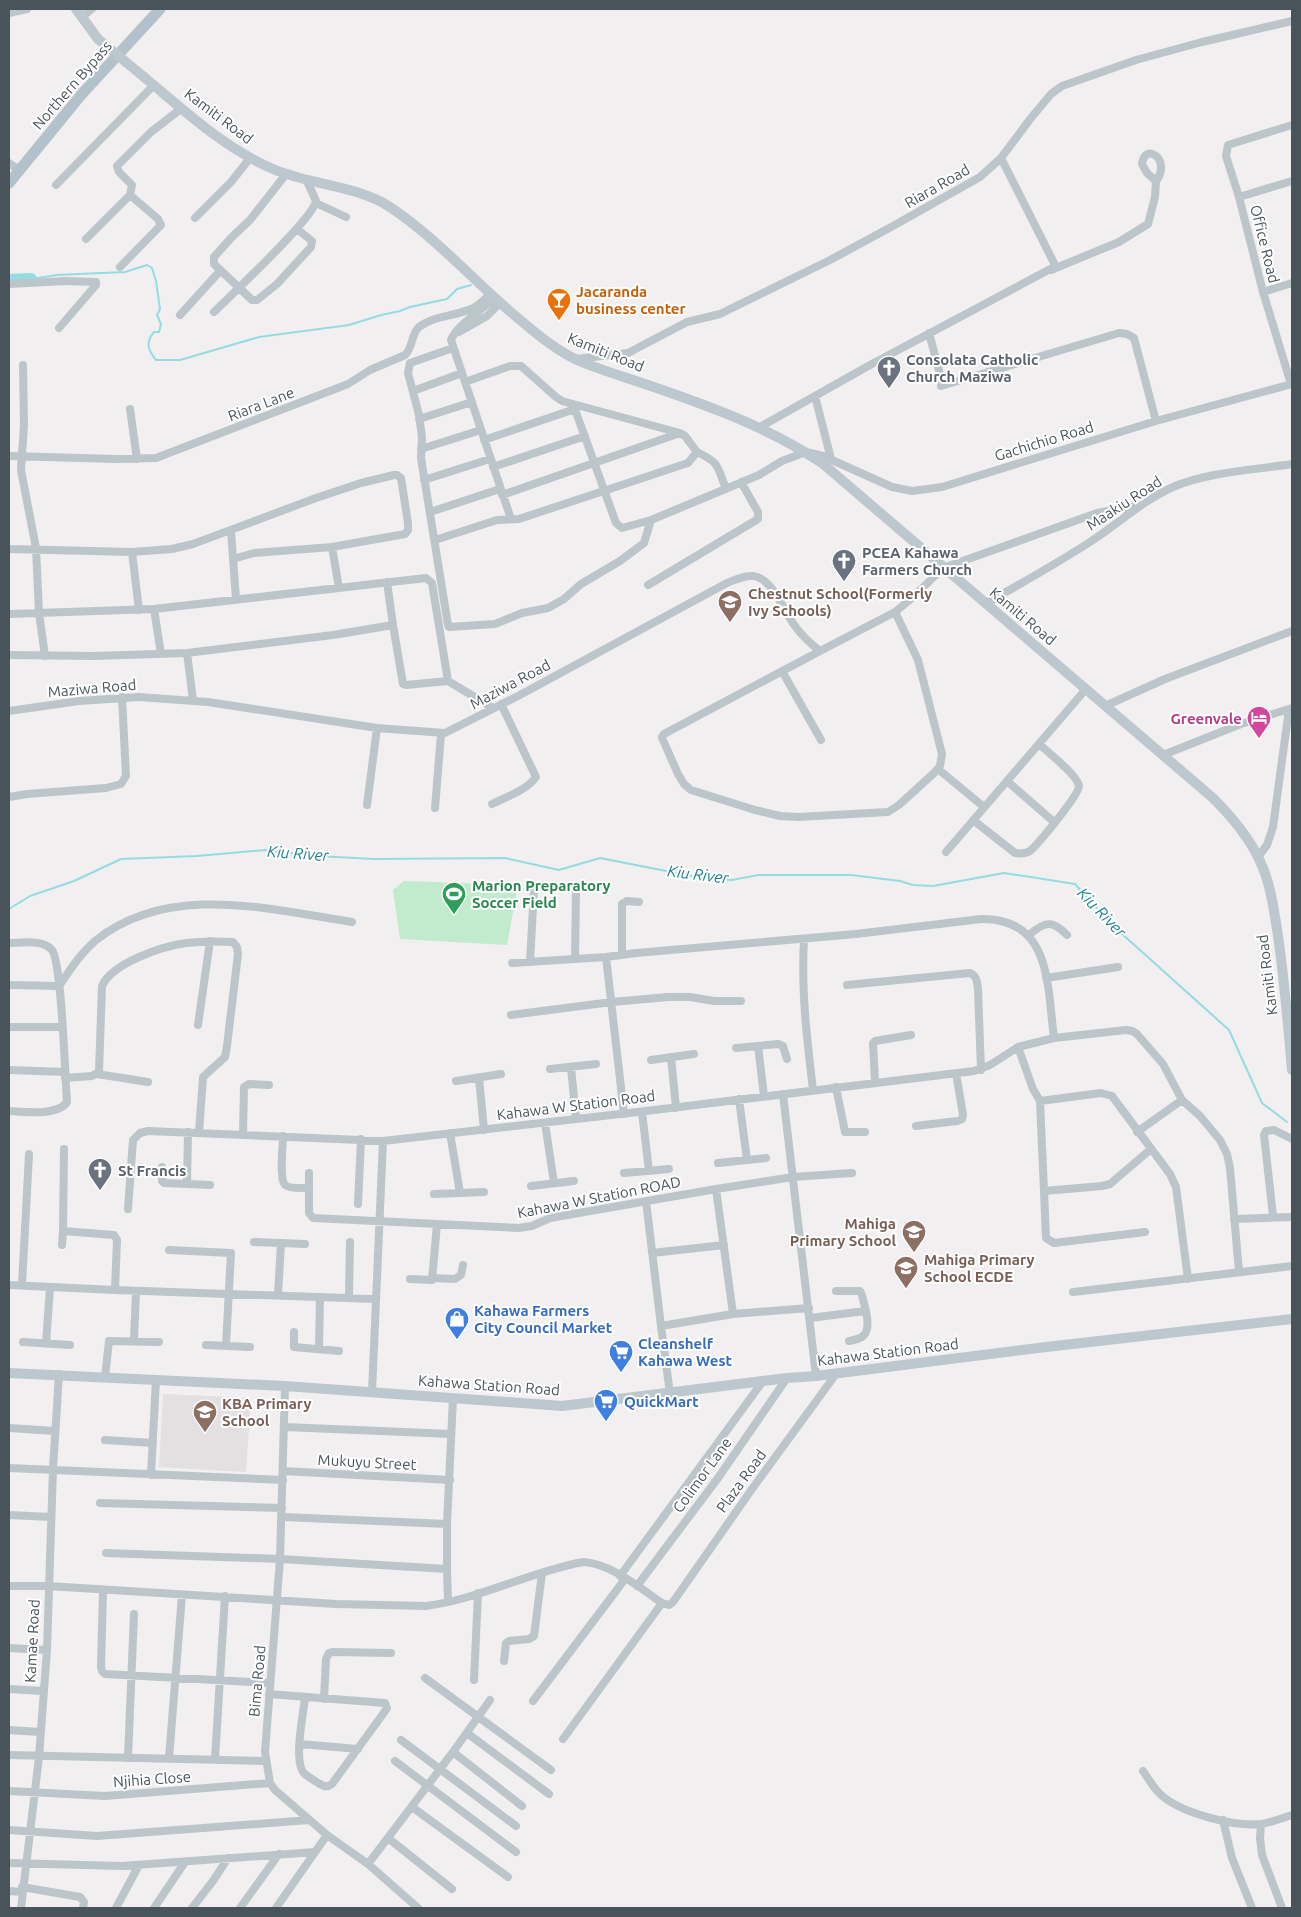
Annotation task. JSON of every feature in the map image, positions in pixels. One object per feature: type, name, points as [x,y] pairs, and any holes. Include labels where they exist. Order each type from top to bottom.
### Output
[{"type":"main road","name":"Northern Bypass","points":[[9,182],[14,166],[160,9]]},
{"type":"main road","name":"Kamiti Road","points":[[79,13],[98,39],[218,138],[250,158],[286,174],[369,196],[382,202],[437,245],[544,340],[576,359],[760,427],[806,452],[822,463],[942,568],[1163,755],[1227,812],[1240,828],[1258,857],[1271,893],[1288,978],[1292,1070]]},
{"type":"main road","name":"Kahawa Station Road","points":[[9,1372],[285,1386],[562,1406],[1046,1347],[1292,1320]]},
{"type":"street","points":[[9,13],[27,9]]},
{"type":"street","points":[[79,13],[92,9]]},
{"type":"street","name":"Riara Road","points":[[576,359],[628,353],[688,322],[720,314],[733,308],[893,226],[980,177],[1001,158],[1051,94],[1062,86],[1136,60],[1292,21]]},
{"type":"street","points":[[56,185],[154,85]]},
{"type":"street","points":[[86,240],[130,195],[132,185],[119,172],[117,166],[151,132],[182,108]]},
{"type":"street","name":"Office Road","points":[[1292,125],[1228,145],[1226,156],[1242,196],[1263,292],[1292,384]]},
{"type":"street","points":[[194,218],[231,182],[250,158]]},
{"type":"street","points":[[1001,158],[1054,263],[1054,267],[1049,271]]},
{"type":"street","points":[[286,174],[250,220],[214,257],[214,264],[255,301],[263,297],[277,284],[312,245],[312,241],[297,229]]},
{"type":"street","points":[[214,312],[297,229],[316,204],[315,197],[307,181]]},
{"type":"street","points":[[760,427],[930,333],[1049,271],[1120,242],[1148,224],[1155,197],[1156,181]]},
{"type":"street","points":[[1242,196],[1292,181]]},
{"type":"street","points":[[120,267],[161,224],[158,219],[130,195]]},
{"type":"street","points":[[316,204],[346,217]]},
{"type":"street","points":[[180,315],[220,271]]},
{"type":"street","points":[[9,284],[65,281],[96,282],[91,292],[59,328]]},
{"type":"street","points":[[1263,292],[1292,283]]},
{"type":"street","points":[[495,298],[458,329],[452,338],[501,492],[512,519]]},
{"type":"street","name":"Riara Lane","points":[[9,456],[136,459],[161,457],[339,388],[370,370],[405,355],[410,350],[417,329],[420,326],[432,320],[471,309],[495,298]]},
{"type":"street","points":[[930,333],[941,378],[941,386],[1119,333],[1127,334],[1134,338],[1156,421]]},
{"type":"street","points":[[454,348],[410,363],[408,373],[420,419],[424,480],[449,627],[491,625],[522,613],[548,608],[581,584],[620,561],[644,542],[651,520]]},
{"type":"street","points":[[23,365],[24,425],[21,470],[36,548],[39,613],[45,656]]},
{"type":"street","points":[[465,382],[510,366],[521,366],[556,397],[574,407],[680,433],[685,436],[698,452],[715,462],[726,489]]},
{"type":"street","points":[[413,391],[462,373]]},
{"type":"street","name":"Gachichio Road","points":[[806,452],[831,459],[892,487],[926,490],[942,487],[1156,421],[1292,384]]},
{"type":"street","points":[[815,396],[831,459]]},
{"type":"street","points":[[420,419],[472,402]]},
{"type":"street","points":[[574,407],[616,523],[620,527],[651,520],[726,489],[766,471],[782,461],[806,452]]},
{"type":"street","points":[[484,440],[574,407]]},
{"type":"street","points":[[130,409],[136,459]]},
{"type":"street","points":[[421,449],[481,430]]},
{"type":"street","points":[[430,512],[596,464],[680,433]]},
{"type":"street","points":[[493,467],[586,436]]},
{"type":"street","points":[[435,540],[486,523],[519,519],[605,492],[688,463],[698,452]]},
{"type":"street","points":[[424,480],[490,458]]},
{"type":"street","name":"Maakiu Road","points":[[986,604],[1084,546],[1138,506],[1174,486],[1192,480],[1292,464]]},
{"type":"street","points":[[9,549],[36,548],[132,552],[182,547],[231,531],[361,482],[394,475],[399,476],[408,524],[407,533],[332,547],[254,553],[233,559]]},
{"type":"street","points":[[648,585],[758,519],[758,512],[741,482]]},
{"type":"street","points":[[895,612],[918,660],[942,754],[942,761],[938,769],[899,805],[884,814],[780,816],[729,804],[687,787],[678,774],[663,740],[664,734],[895,612],[942,568],[1097,513],[1138,506]]},
{"type":"street","points":[[231,531],[236,599]]},
{"type":"street","points":[[332,547],[339,588]]},
{"type":"street","points":[[132,552],[139,610]]},
{"type":"street","name":"Maziwa Road","points":[[9,711],[122,697],[193,700],[377,728],[441,734],[451,731],[727,583],[744,576],[754,576],[763,579],[771,587],[801,635],[820,651]]},
{"type":"street","points":[[9,614],[154,609],[426,578],[432,583],[448,681]]},
{"type":"street","points":[[387,582],[403,684],[448,681],[497,706],[536,776],[525,787],[492,804]]},
{"type":"street","points":[[154,609],[161,654]]},
{"type":"street","points":[[9,655],[187,653],[393,626]]},
{"type":"street","points":[[1105,706],[1165,679],[1292,631]]},
{"type":"street","points":[[187,653],[193,700]]},
{"type":"street","points":[[782,671],[821,740]]},
{"type":"street","points":[[946,852],[1086,689]]},
{"type":"street","points":[[9,798],[27,794],[106,788],[121,784],[126,776],[122,697]]},
{"type":"street","points":[[1163,755],[1241,724],[1290,708],[1273,827],[1267,845],[1258,857]]},
{"type":"street","points":[[367,805],[377,728]]},
{"type":"street","points":[[436,808],[441,734]]},
{"type":"street","points":[[973,820],[1015,853],[1023,854],[1029,851],[1077,794],[1079,785],[1074,777],[1039,744]]},
{"type":"street","points":[[938,769],[984,807]]},
{"type":"street","points":[[1007,781],[1054,822]]},
{"type":"street","points":[[575,959],[576,888]]},
{"type":"street","points":[[530,962],[534,889]]},
{"type":"street","points":[[622,954],[622,904],[627,901],[639,902]]},
{"type":"street","points":[[59,986],[79,957],[105,934],[143,916],[171,908],[203,904],[238,905],[352,922]]},
{"type":"street","points":[[512,963],[606,957],[622,954],[804,939],[981,919],[997,919],[1020,928],[1029,935],[1042,958],[1054,1038]]},
{"type":"street","points":[[1029,935],[1039,927],[1051,924],[1058,926],[1067,935]]},
{"type":"street","points":[[804,939],[802,965],[804,1004],[813,1090]]},
{"type":"street","points":[[198,1025],[210,941]]},
{"type":"street","points":[[9,943],[36,942],[52,949],[57,966],[59,986],[67,1102],[59,1109],[28,1112],[9,1110]]},
{"type":"street","points":[[98,1074],[102,986],[105,980],[120,967],[160,950],[185,943],[233,942],[238,947],[238,954],[228,1046],[225,1057],[203,1077],[199,1132]]},
{"type":"street","points":[[606,957],[624,1114]]},
{"type":"street","points":[[1046,978],[1118,967]]},
{"type":"street","points":[[847,985],[970,973],[974,975],[978,989],[981,1070]]},
{"type":"street","points":[[9,986],[59,986]]},
{"type":"street","points":[[512,1015],[612,1002],[678,997],[714,1001],[741,1001]]},
{"type":"street","points":[[9,1027],[62,1027]]},
{"type":"street","name":"Kahawa W Station Road","points":[[128,1209],[133,1140],[140,1133],[148,1131],[383,1141],[676,1108],[981,1070],[1018,1047],[1054,1038],[1132,1030],[1163,1064],[1182,1100]]},
{"type":"street","points":[[875,1082],[873,1043],[875,1041],[910,1035]]},
{"type":"street","points":[[736,1048],[778,1044],[783,1046],[787,1059]]},
{"type":"street","points":[[758,1046],[764,1096]]},
{"type":"street","points":[[1018,1047],[1033,1089],[1040,1101],[1046,1238],[1054,1243],[1145,1232]]},
{"type":"street","points":[[651,1060],[694,1054]]},
{"type":"street","points":[[671,1057],[676,1108]]},
{"type":"street","points":[[550,1069],[596,1064]]},
{"type":"street","points":[[572,1067],[576,1119]]},
{"type":"street","points":[[9,1070],[65,1075],[92,1076],[98,1074],[148,1082]]},
{"type":"street","points":[[916,1126],[962,1119],[963,1114],[956,1073]]},
{"type":"street","points":[[456,1081],[501,1074]]},
{"type":"street","points":[[479,1078],[484,1130]]},
{"type":"street","points":[[243,1134],[244,1087],[249,1084],[268,1086]]},
{"type":"street","points":[[836,1087],[845,1132],[865,1132]]},
{"type":"street","points":[[1040,1101],[1106,1093],[1112,1096],[1170,1174],[1176,1187],[1188,1279]]},
{"type":"street","points":[[783,1094],[816,1376]]},
{"type":"street","points":[[740,1100],[747,1160]]},
{"type":"street","points":[[1137,1132],[1182,1100],[1200,1116],[1220,1140],[1227,1154],[1230,1168],[1239,1272]]},
{"type":"street","points":[[642,1112],[649,1171]]},
{"type":"street","points":[[545,1123],[554,1183]]},
{"type":"street","points":[[1273,1216],[1264,1135],[1266,1131],[1274,1130],[1292,1139]]},
{"type":"street","points":[[187,1184],[188,1132]]},
{"type":"street","points":[[450,1133],[460,1193]]},
{"type":"street","points":[[283,1136],[283,1182],[288,1186],[309,1188],[309,1173]]},
{"type":"street","points":[[358,1204],[361,1140]]},
{"type":"street","points":[[372,1392],[374,1299],[383,1141]]},
{"type":"street","points":[[62,1245],[64,1149]]},
{"type":"street","points":[[1044,1190],[1110,1184],[1150,1149]]},
{"type":"street","points":[[22,1286],[29,1154]]},
{"type":"street","points":[[718,1163],[766,1158]]},
{"type":"street","points":[[162,1167],[162,1181],[164,1183],[210,1186]]},
{"type":"street","points":[[624,1173],[669,1169]]},
{"type":"street","name":"Kahawa W Station ROAD","points":[[309,1188],[309,1212],[313,1218],[523,1227],[550,1218],[646,1200],[793,1178],[852,1173]]},
{"type":"street","points":[[531,1186],[574,1181]]},
{"type":"street","points":[[716,1189],[733,1314]]},
{"type":"street","points":[[434,1194],[484,1192]]},
{"type":"street","points":[[646,1200],[670,1394]]},
{"type":"street","points":[[1234,1219],[1273,1216],[1292,1217]]},
{"type":"street","points":[[432,1278],[437,1224]]},
{"type":"street","points":[[63,1231],[114,1235],[117,1240],[115,1290]]},
{"type":"street","points":[[254,1242],[305,1244]]},
{"type":"street","points":[[278,1295],[281,1242]]},
{"type":"street","points":[[349,1298],[350,1242]]},
{"type":"street","points":[[652,1253],[724,1245]]},
{"type":"street","points":[[169,1250],[231,1252],[226,1345]]},
{"type":"street","points":[[410,1279],[455,1279],[461,1275],[463,1265]]},
{"type":"street","points":[[1073,1292],[1292,1266]]},
{"type":"street","points":[[9,1285],[374,1299]]},
{"type":"street","points":[[46,1344],[50,1287]]},
{"type":"street","points":[[134,1340],[136,1291]]},
{"type":"street","points":[[836,1291],[860,1291],[867,1325],[864,1336],[849,1341]]},
{"type":"street","points":[[319,1348],[320,1297]]},
{"type":"street","points":[[661,1326],[733,1314],[808,1308]]},
{"type":"street","points":[[810,1318],[865,1311]]},
{"type":"street","points":[[294,1332],[294,1348],[319,1348],[339,1351]]},
{"type":"street","points":[[106,1376],[109,1341],[159,1342]]},
{"type":"street","points":[[23,1342],[70,1345]]},
{"type":"street","points":[[206,1344],[250,1347]]},
{"type":"street","name":"Kamae Road","points":[[21,1908],[39,1757],[43,1691],[48,1650],[48,1586],[59,1374]]},
{"type":"street","name":"Plaza Road","points":[[564,1739],[665,1604],[673,1602],[836,1374]]},
{"type":"street","name":"Colimor Lane","points":[[638,1586],[718,1478],[787,1378]]},
{"type":"street","points":[[151,1475],[156,1379]]},
{"type":"street","points":[[533,1701],[763,1381]]},
{"type":"street","name":"Bima Road","points":[[270,1784],[265,1761],[283,1517],[285,1386]]},
{"type":"street","points":[[448,1602],[447,1524],[453,1398]]},
{"type":"street","points":[[285,1427],[451,1434]]},
{"type":"street","points":[[9,1428],[55,1431]]},
{"type":"street","points":[[106,1440],[153,1444]]},
{"type":"street","points":[[9,1468],[283,1480]]},
{"type":"street","name":"Mukuyu Street","points":[[284,1471],[450,1480]]},
{"type":"street","points":[[100,1503],[282,1508]]},
{"type":"street","points":[[9,1515],[51,1517]]},
{"type":"street","points":[[283,1517],[447,1524]]},
{"type":"street","points":[[106,1552],[280,1559],[447,1569]]},
{"type":"street","points":[[9,1586],[48,1586],[103,1591],[225,1596],[336,1604],[426,1606],[448,1602],[583,1562],[591,1562],[604,1566],[665,1604]]},
{"type":"street","points":[[504,1661],[506,1643],[508,1641],[529,1639],[534,1636],[542,1573]]},
{"type":"street","points":[[103,1591],[102,1671],[105,1674],[270,1683]]},
{"type":"street","points":[[474,1680],[478,1593]]},
{"type":"street","points":[[169,1758],[182,1595]]},
{"type":"street","points":[[215,1759],[225,1596]]},
{"type":"street","points":[[128,1758],[134,1614]]},
{"type":"street","points":[[9,1648],[48,1650]]},
{"type":"street","points":[[324,1700],[326,1659],[329,1653],[391,1653]]},
{"type":"street","points":[[425,1678],[551,1770]]},
{"type":"street","points":[[9,1689],[43,1691]]},
{"type":"street","points":[[270,1694],[324,1700],[385,1703],[387,1705],[387,1708],[332,1784],[324,1787],[304,1773],[300,1760],[305,1698]]},
{"type":"street","points":[[368,1864],[490,1700]]},
{"type":"street","points":[[9,1730],[40,1732]]},
{"type":"street","points":[[467,1733],[550,1794]]},
{"type":"street","points":[[401,1740],[516,1826]]},
{"type":"street","points":[[300,1744],[358,1749]]},
{"type":"street","points":[[453,1752],[522,1806]]},
{"type":"street","points":[[9,1755],[265,1761]]},
{"type":"street","points":[[395,1761],[516,1852]]},
{"type":"street","points":[[1143,1771],[1158,1792],[1167,1800],[1191,1811],[1232,1823],[1262,1824],[1292,1815]]},
{"type":"street","points":[[270,1784],[309,1820],[368,1864],[418,1908]]},
{"type":"street","name":"Njihia Close","points":[[9,1791],[97,1796],[270,1784]]},
{"type":"street","points":[[412,1807],[508,1878]]},
{"type":"street","points":[[9,1830],[97,1836],[309,1820]]},
{"type":"street","points":[[1223,1820],[1232,1858],[1252,1908]]},
{"type":"street","points":[[1262,1824],[1260,1838],[1262,1855],[1282,1908]]},
{"type":"street","points":[[276,1908],[327,1835]]},
{"type":"street","points":[[388,1838],[452,1889]]},
{"type":"street","points":[[9,1863],[122,1866],[315,1852]]},
{"type":"street","points":[[240,1908],[279,1854]]},
{"type":"street","points":[[192,1908],[213,1882],[228,1858]]},
{"type":"street","points":[[154,1908],[185,1862]]},
{"type":"street","points":[[116,1908],[139,1865]]},
{"type":"street","points":[[9,1891],[22,1890],[80,1897],[84,1902],[83,1908]]},
{"type":"shaded area","name":"KBA Primary School","points":[[163,1394],[251,1398],[246,1472],[159,1467]]},
{"type":"green space","name":"Marion Preparatory Soccer Field","points":[[404,881],[518,885],[507,945],[400,939],[393,890]]},
{"type":"waterway","points":[[31,279],[57,275],[125,272],[147,265],[152,268],[160,309],[157,315],[161,324],[159,332],[154,332],[149,340],[151,353],[156,360],[180,360],[259,337],[349,325],[410,307],[447,299],[457,289],[471,285]]},
{"type":"waterway","points":[[9,280],[31,279]]},
{"type":"waterway","name":"Kiu River","points":[[9,909],[30,896],[74,881],[121,859],[197,856],[265,850],[317,856],[374,859],[505,858],[559,870],[600,858],[702,878],[732,880],[758,875],[851,875],[900,881],[913,885],[933,886],[1004,873],[1075,884],[1111,924],[1229,1030],[1262,1103],[1287,1122]]},
{"type":"place","name":"Jacaranda business center","points":[[559,321]]},
{"type":"place","name":"Consolata Catholic Church Maziwa","points":[[889,389]]},
{"type":"place","name":"PCEA Kahawa Farmers Church","points":[[844,582]]},
{"type":"place","name":"Chestnut School(Formerly Ivy Schools)","points":[[730,623]]},
{"type":"place","name":"Greenvale","points":[[1259,739]]},
{"type":"place","name":"Marion Preparatory Soccer Field","points":[[454,915]]},
{"type":"place","name":"St Francis","points":[[100,1191]]},
{"type":"place","name":"Mahiga Primary School","points":[[914,1253]]},
{"type":"place","name":"Mahiga Primary School ECDE","points":[[906,1289]]},
{"type":"place","name":"Kahawa Farmers City Council Market","points":[[457,1340]]},
{"type":"place","name":"Cleanshelf Kahawa West","points":[[621,1373]]},
{"type":"place","name":"QuickMart","points":[[606,1422]]},
{"type":"place","name":"KBA Primary School","points":[[205,1433]]}]
